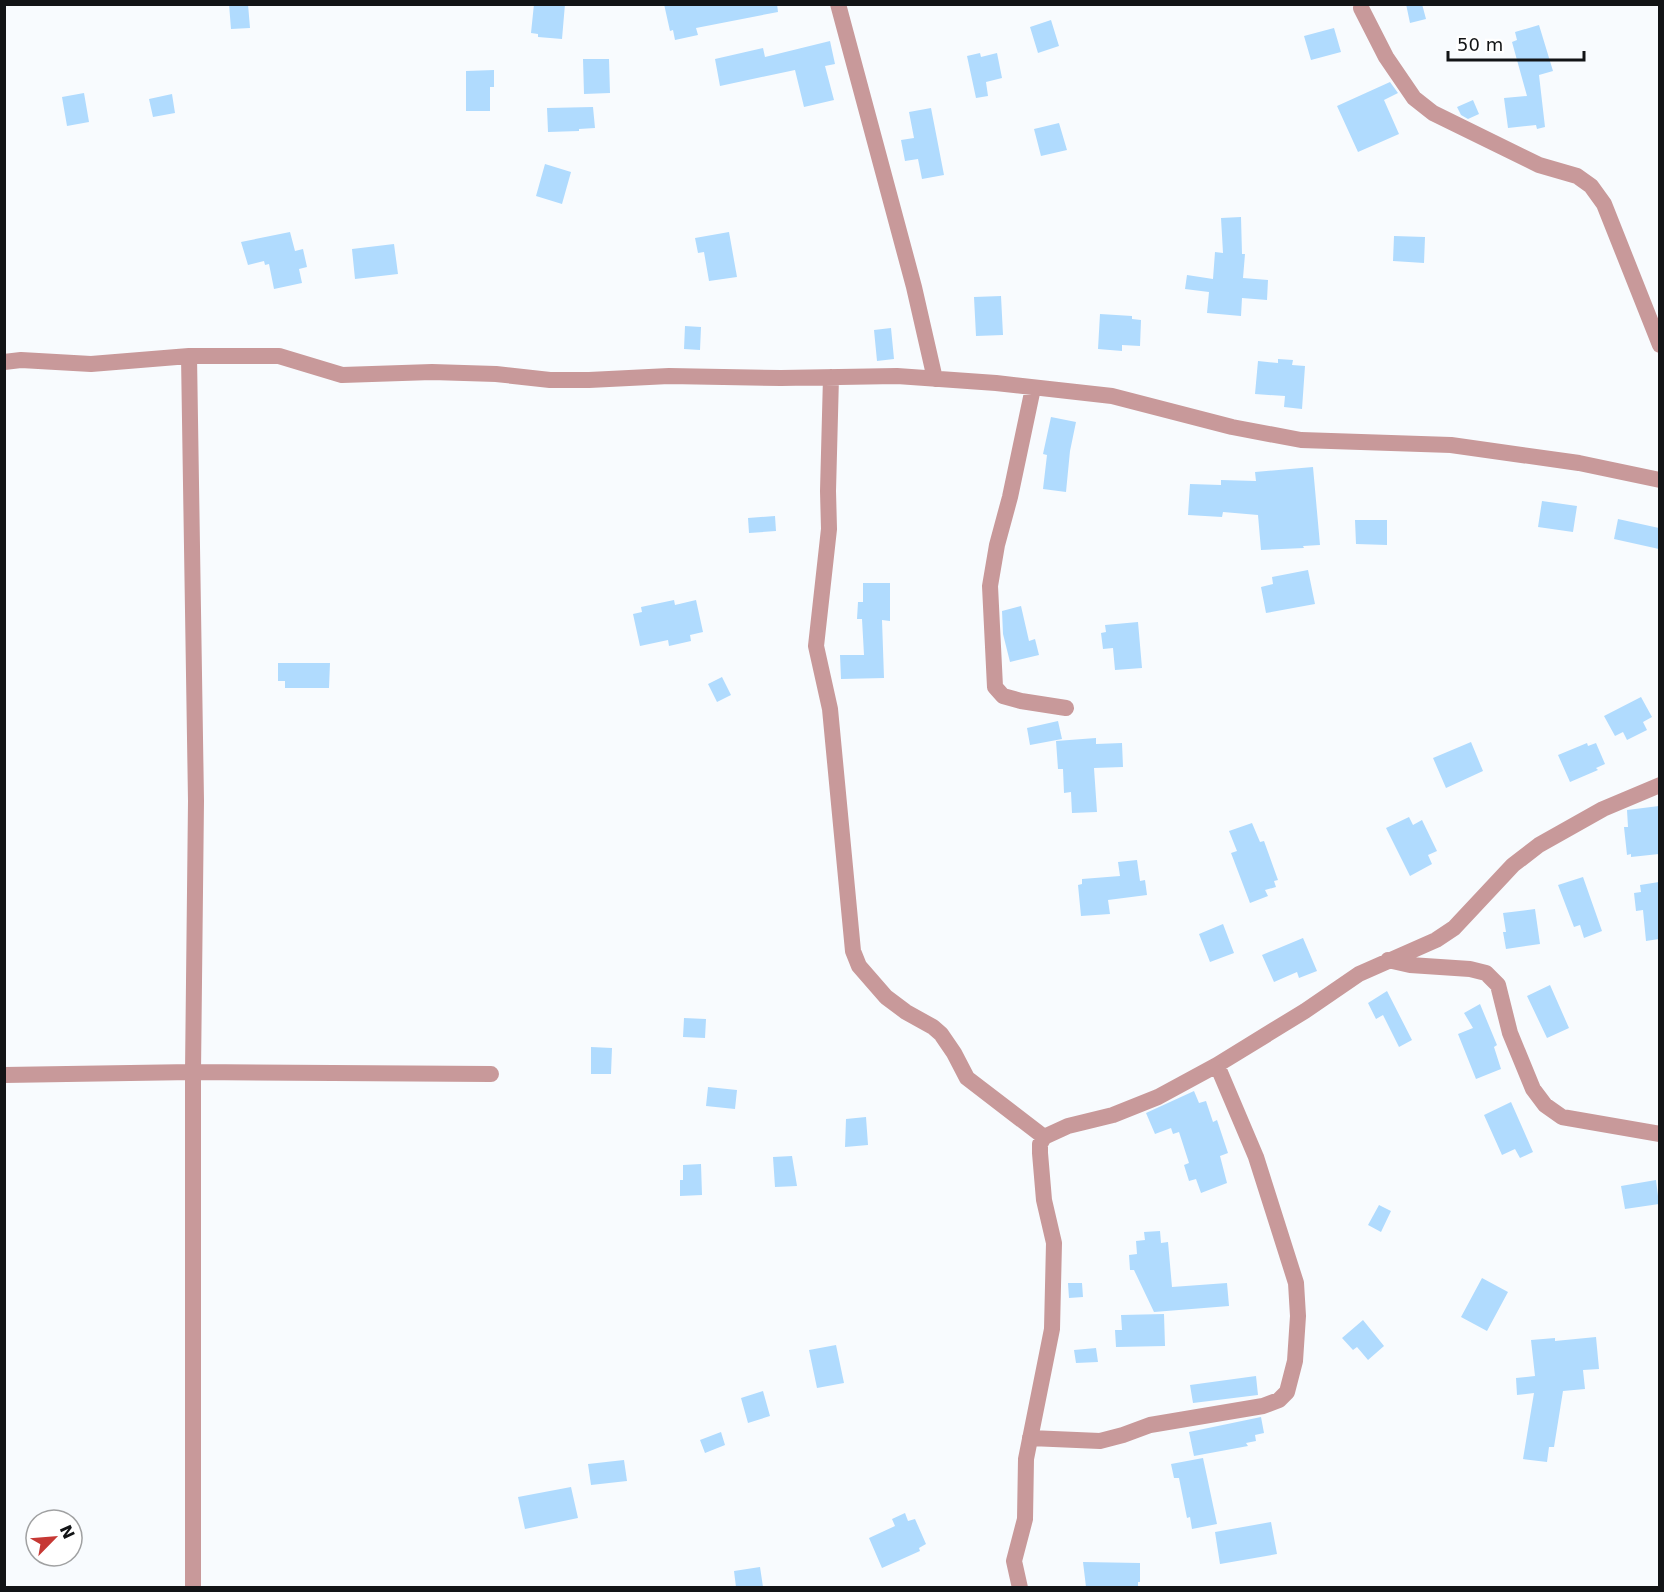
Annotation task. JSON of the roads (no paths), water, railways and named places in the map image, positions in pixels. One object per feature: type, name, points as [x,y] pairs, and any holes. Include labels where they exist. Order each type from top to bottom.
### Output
[{"type":"street","points":[[837,4],[914,287],[935,379]]},
{"type":"street","points":[[1361,8],[1386,57],[1414,98],[1433,113],[1539,165],[1577,176],[1591,186],[1604,204],[1659,345]]},
{"type":"street","points":[[4,362],[21,360],[91,364],[189,356],[279,356],[342,375],[432,372],[496,374],[550,380],[669,376],[897,376],[1112,396],[1232,427],[1301,440],[1451,445],[1579,463],[1659,480]]},
{"type":"street","points":[[189,356],[196,801],[193,1072],[193,1587]]},
{"type":"street","points":[[831,377],[829,529],[816,646],[830,709],[853,951],[859,966],[886,997],[906,1012],[933,1027],[940,1034],[967,1078],[1044,1137]]},
{"type":"street","points":[[1033,388],[1010,497],[997,544],[990,586],[995,687],[1003,696],[1066,708]]},
{"type":"street","points":[[1020,1587],[1014,1561],[1025,1519],[1026,1459],[1052,1329],[1054,1243],[1044,1200],[1040,1144],[1044,1137],[1068,1126],[1113,1115],[1158,1097],[1217,1065],[1305,1011],[1359,974],[1436,940],[1454,928],[1513,866],[1539,845],[1604,808],[1659,785]]},
{"type":"street","points":[[1388,960],[1410,965],[1470,969],[1486,974],[1498,985],[1510,1032],[1533,1089],[1545,1105],[1562,1117],[1659,1134]]},
{"type":"street","points":[[1030,1438],[1101,1441],[1150,1425],[1263,1406],[1279,1400],[1287,1392],[1295,1361],[1298,1316],[1296,1283],[1256,1157],[1217,1065]]},
{"type":"street","points":[[4,1075],[193,1072],[490,1074]]}]
